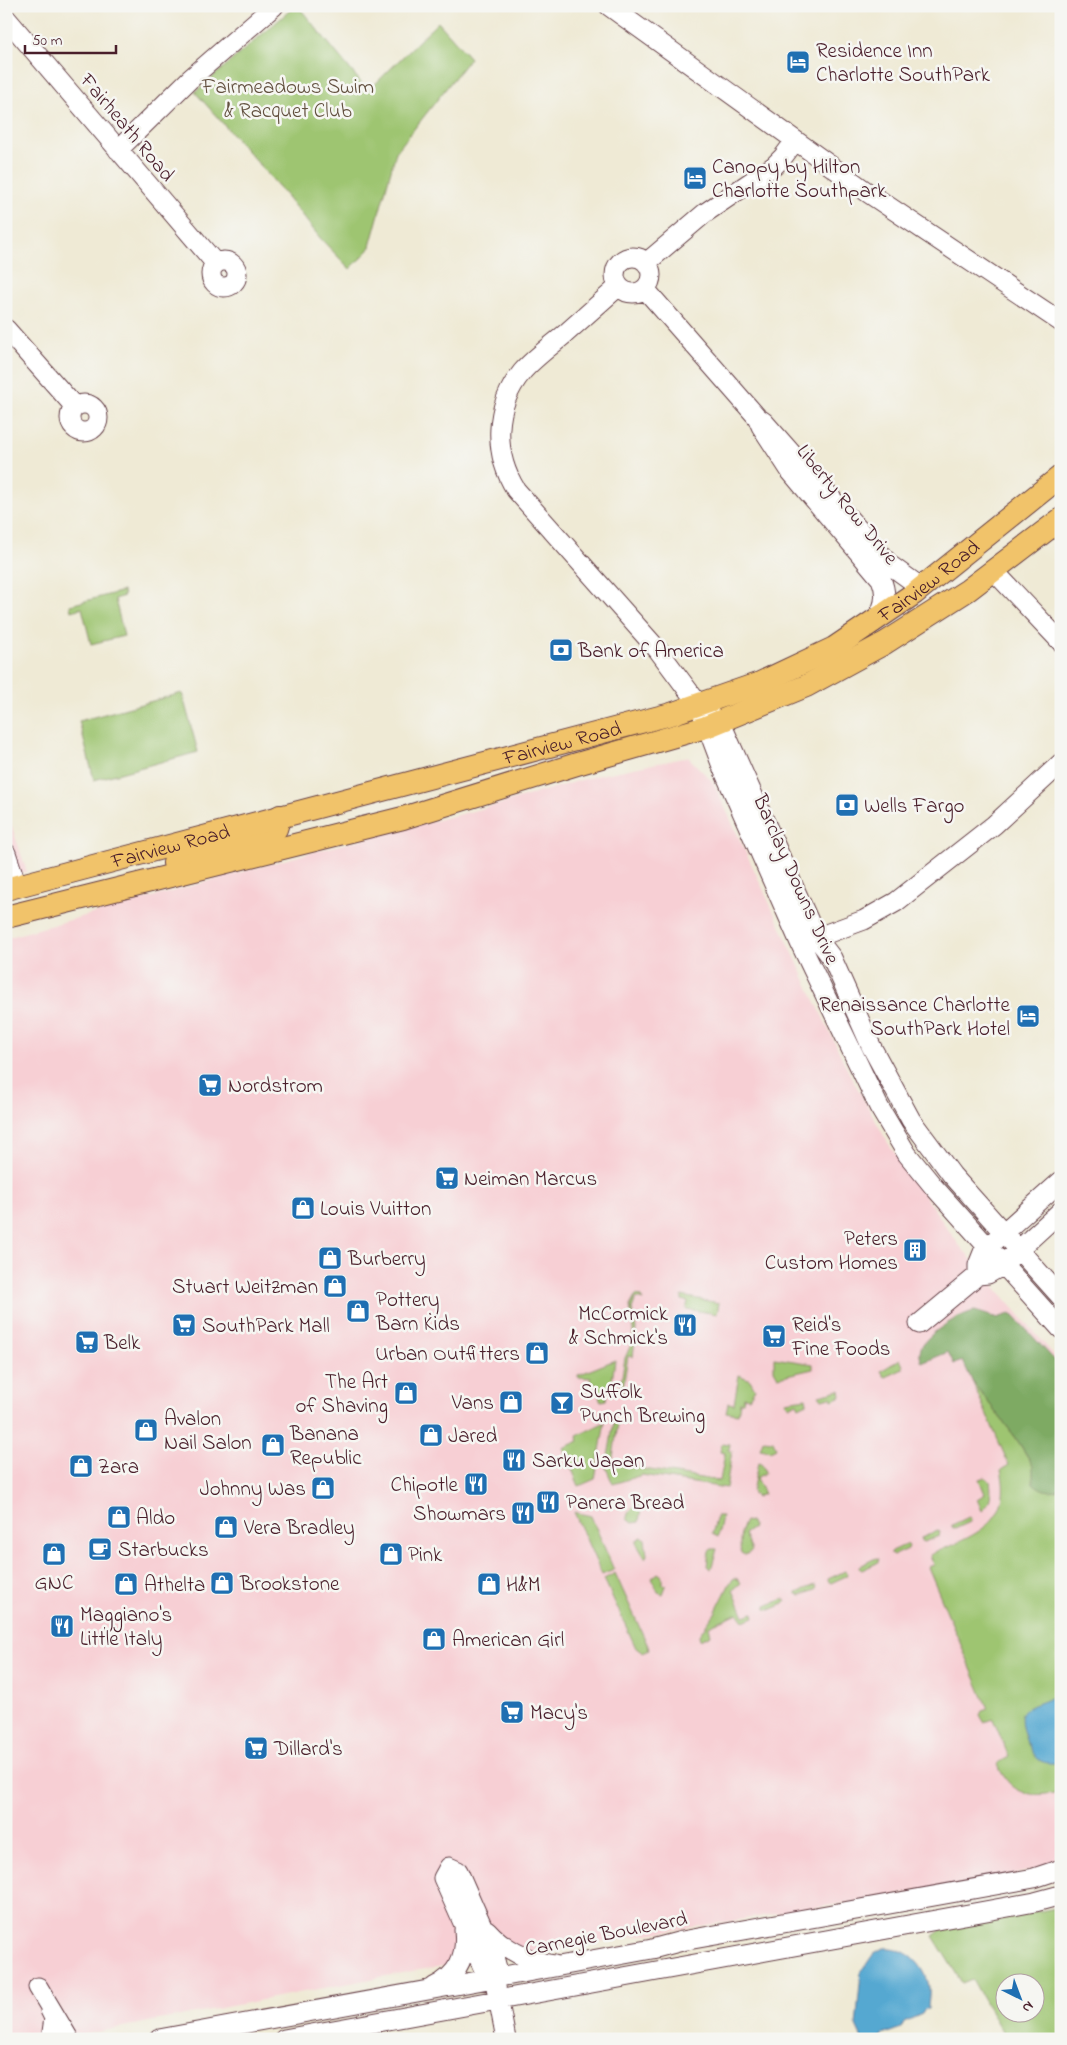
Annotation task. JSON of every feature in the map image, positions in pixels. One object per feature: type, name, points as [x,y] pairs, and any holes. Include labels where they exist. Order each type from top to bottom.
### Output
[{"type":"main road","name":"Fairview Road","points":[[12,887],[568,742],[699,705],[760,683],[810,660],[874,622],[929,582],[1061,476]]},
{"type":"main road","points":[[994,571],[1024,534],[1061,502]]},
{"type":"main road","name":"Fairview Road","points":[[6,917],[403,818],[712,724],[777,699],[846,665],[914,626],[994,571],[1061,518]]},
{"type":"main road","points":[[136,885],[163,868],[185,859],[267,836],[276,829],[280,816]]},
{"type":"street","points":[[118,150],[190,79],[274,6]]},
{"type":"street","points":[[609,6],[893,210],[1061,322]]},
{"type":"street","name":"Fairheath Road","points":[[6,18],[216,264]]},
{"type":"street","points":[[646,263],[705,213],[774,166],[784,157],[795,141]]},
{"type":"street","points":[[636,257],[646,263],[651,273],[651,279],[645,289],[640,292],[629,292],[619,286],[616,275],[620,264],[636,257]]},
{"type":"street","name":"Barclay Downs Drive","points":[[619,286],[522,373],[509,393],[500,426],[500,446],[506,471],[516,490],[658,650],[712,724],[723,769],[808,940],[853,1057],[879,1107],[907,1154],[933,1186],[1061,1329]]},
{"type":"street","name":"Liberty Row Drive","points":[[645,289],[758,417],[788,447],[890,565],[915,583],[923,584],[929,582]]},
{"type":"street","points":[[6,329],[75,407]]},
{"type":"street","name":"Liberty Row Drive","points":[[758,417],[760,426],[791,472],[881,579],[885,600],[882,610],[874,622]]},
{"type":"street","points":[[994,571],[1061,642]]},
{"type":"street","points":[[808,940],[864,920],[908,893],[994,825],[1061,762]]},
{"type":"street","points":[[6,852],[12,887]]},
{"type":"street","name":"Barclay Downs Drive","points":[[808,940],[832,958],[871,1046],[911,1120],[948,1170],[1061,1297]]},
{"type":"street","points":[[978,1275],[978,1262],[987,1247],[1061,1181]]},
{"type":"street","points":[[919,1324],[978,1275],[988,1274],[1003,1264],[1061,1211]]},
{"type":"street","points":[[494,1978],[485,1972],[443,1878],[449,1867],[458,1871],[482,1924],[497,1964],[497,1972],[494,1978],[506,2039]]},
{"type":"street","name":"Carnegie Boulevard","points":[[159,2039],[652,1949],[682,1941],[1034,1878],[1061,1869]]},
{"type":"street","points":[[284,2039],[1025,1904],[1061,1895]]},
{"type":"street","points":[[426,1990],[447,1979],[461,1962],[465,1947],[463,1923]]},
{"type":"street","points":[[482,1924],[500,1943],[514,1952],[539,1962],[565,1965]]},
{"type":"street","points":[[38,1987],[54,2018],[51,2039]]},
{"type":"street","points":[[49,2007],[64,2028],[69,2039]]},
{"type":"shaded area","name":"SouthPark Mall","points":[[688,757],[713,782],[849,1073],[888,1143],[959,1245],[1061,1363],[1061,1865],[948,1887],[412,1971],[61,2039],[6,2039],[6,938],[313,852],[500,804],[595,776]]},
{"type":"shaded area","points":[[6,809],[27,872],[6,877]]},
{"type":"green space","name":"Fairmeadows Swim & Racquet Club","points":[[295,6],[298,6],[368,91],[438,22],[470,58],[396,152],[369,250],[350,269],[321,239],[280,188],[195,92]]},
{"type":"green space","points":[[123,591],[124,596],[115,599],[124,636],[91,644],[82,608],[71,611],[70,605]]},
{"type":"green space","points":[[182,693],[198,752],[94,780],[79,721]]},
{"type":"green space","points":[[636,1295],[640,1296],[643,1300],[636,1298],[632,1309],[636,1329],[633,1357],[628,1356],[622,1395],[619,1394],[625,1358],[633,1340],[630,1306]]},
{"type":"green space","points":[[682,1296],[719,1303],[717,1314],[686,1309],[688,1302],[682,1300]]},
{"type":"green space","points":[[975,1311],[997,1318],[1010,1314],[1014,1316],[1061,1367],[1061,1488],[1046,1490],[1033,1483],[1033,1466],[1028,1457],[1016,1438],[972,1381],[963,1361],[954,1364],[948,1352],[922,1363],[920,1350],[924,1342],[953,1320]]},
{"type":"green space","points":[[774,1358],[813,1364],[813,1369],[778,1377],[774,1370]]},
{"type":"green space","points":[[900,1359],[903,1369],[886,1377],[884,1376],[881,1371]]},
{"type":"green space","points":[[615,1360],[611,1388],[608,1389],[606,1400],[601,1401],[599,1397],[601,1396],[596,1388],[598,1386],[590,1381],[591,1378],[578,1377],[578,1375]]},
{"type":"green space","points":[[739,1375],[750,1380],[755,1389],[749,1398],[744,1397],[743,1402],[740,1402],[738,1414],[726,1412],[728,1403],[734,1404]]},
{"type":"green space","points":[[972,1381],[1016,1438],[1031,1462],[1061,1463],[1061,1792],[1033,1794],[1021,1791],[1009,1783],[999,1768],[998,1763],[1009,1757],[993,1719],[984,1722],[980,1715],[982,1711],[988,1709],[928,1567],[934,1565],[930,1555],[974,1534],[986,1526],[995,1516],[1001,1504],[1003,1489],[1001,1470],[1009,1465]]},
{"type":"green space","points":[[840,1390],[841,1396],[832,1400],[831,1397],[822,1399],[819,1395]]},
{"type":"green space","points":[[806,1398],[807,1403],[799,1407],[797,1403],[790,1406],[785,1401]]},
{"type":"green space","points":[[605,1422],[595,1479],[579,1486],[563,1448],[579,1441],[577,1436]]},
{"type":"green space","points":[[614,1422],[618,1423],[612,1464],[720,1481],[725,1453],[720,1452],[722,1443],[730,1444],[729,1450],[732,1451],[726,1488],[642,1475],[613,1484],[606,1468]]},
{"type":"green space","points":[[763,1440],[773,1441],[776,1448],[770,1451],[760,1449]]},
{"type":"green space","points":[[758,1463],[763,1466],[765,1473],[756,1478],[764,1494],[756,1497],[752,1492]]},
{"type":"green space","points":[[985,1477],[990,1481],[991,1493],[987,1505],[982,1511],[977,1499],[985,1494],[979,1479]]},
{"type":"green space","points":[[638,1504],[641,1507],[639,1522],[632,1523],[627,1519],[628,1514]]},
{"type":"green space","points":[[574,1512],[591,1516],[614,1570],[602,1575]]},
{"type":"green space","points":[[717,1516],[722,1516],[718,1537],[712,1534]]},
{"type":"green space","points":[[969,1517],[971,1518],[970,1522],[955,1529],[952,1527],[952,1525]]},
{"type":"green space","points":[[745,1521],[751,1522],[753,1528],[744,1534],[752,1551],[745,1555],[741,1553],[740,1541]]},
{"type":"green space","points":[[938,1531],[940,1532],[939,1536],[924,1542],[921,1541],[921,1538]]},
{"type":"green space","points":[[642,1537],[645,1539],[647,1555],[645,1558],[636,1543]]},
{"type":"green space","points":[[907,1544],[909,1546],[908,1549],[893,1556],[890,1554],[890,1552]]},
{"type":"green space","points":[[717,1549],[711,1569],[707,1566],[709,1551]]},
{"type":"green space","points":[[876,1558],[879,1559],[877,1563],[862,1570],[859,1568],[859,1566]]},
{"type":"green space","points":[[845,1571],[847,1573],[846,1576],[831,1583],[828,1581],[828,1579]]},
{"type":"green space","points":[[615,1573],[648,1646],[649,1650],[643,1653],[636,1648],[604,1579]]},
{"type":"green space","points":[[658,1573],[662,1576],[662,1584],[666,1586],[663,1594],[658,1592],[652,1578]]},
{"type":"green space","points":[[734,1578],[738,1579],[741,1583],[733,1590],[744,1616],[753,1613],[754,1617],[744,1621],[738,1613],[709,1626],[711,1635],[700,1640],[699,1635],[715,1613]]},
{"type":"green space","points":[[815,1585],[817,1586],[815,1590],[801,1596],[797,1595],[797,1593]]},
{"type":"green space","points":[[784,1599],[786,1600],[784,1604],[770,1610],[766,1609],[766,1606]]},
{"type":"green space","points":[[1061,1907],[1061,2039],[1006,2039],[996,2022],[1044,2022],[1044,1972],[994,1972],[994,2018],[972,1979],[962,1983],[933,1936],[941,1930]]},
{"type":"water","points":[[1061,1690],[1061,1763],[1046,1763],[1037,1758],[1029,1746],[1023,1731],[1021,1717],[1028,1708],[1050,1698]]},
{"type":"water","points":[[884,1948],[899,1950],[919,1964],[924,1971],[929,1987],[928,2008],[922,2014],[904,2022],[901,2028],[882,2035],[881,2039],[862,2039],[856,2026],[861,1972],[874,1953]]},
{"type":"place","name":"Residence Inn Charlotte SouthPark","points":[[798,62]]},
{"type":"place","name":"Canopy by Hilton Charlotte Southpark","points":[[695,178]]},
{"type":"place","name":"Bank of America","points":[[561,650]]},
{"type":"place","name":"Wells Fargo","points":[[847,805]]},
{"type":"place","name":"Renaissance Charlotte SouthPark Hotel","points":[[1028,1016]]},
{"type":"place","name":"Nordstrom","points":[[210,1085]]},
{"type":"place","name":"Neiman Marcus","points":[[447,1178]]},
{"type":"place","name":"Louis Vuitton","points":[[303,1208]]},
{"type":"place","name":"Peters Custom Homes","points":[[915,1250]]},
{"type":"place","name":"Burberry","points":[[330,1258]]},
{"type":"place","name":"Stuart Weitzman","points":[[335,1286]]},
{"type":"place","name":"Pottery Barn Kids","points":[[358,1311]]},
{"type":"place","name":"SouthPark Mall","points":[[184,1325]]},
{"type":"place","name":"McCormick & Schmick's","points":[[685,1325]]},
{"type":"place","name":"Reid's Fine Foods","points":[[774,1336]]},
{"type":"place","name":"Belk","points":[[87,1342]]},
{"type":"place","name":"Urban Outfitters","points":[[537,1353]]},
{"type":"place","name":"The Art of Shaving","points":[[406,1393]]},
{"type":"place","name":"Vans","points":[[511,1402]]},
{"type":"place","name":"Suffolk Punch Brewing","points":[[562,1403]]},
{"type":"place","name":"Avalon Nail Salon","points":[[146,1430]]},
{"type":"place","name":"Jared","points":[[431,1435]]},
{"type":"place","name":"Banana Republic","points":[[273,1445]]},
{"type":"place","name":"Sarku Japan","points":[[514,1460]]},
{"type":"place","name":"Zara","points":[[81,1466]]},
{"type":"place","name":"Chipotle","points":[[476,1484]]},
{"type":"place","name":"Johnny Was","points":[[323,1488]]},
{"type":"place","name":"Panera Bread","points":[[548,1502]]},
{"type":"place","name":"Showmars","points":[[523,1513]]},
{"type":"place","name":"Aldo","points":[[119,1517]]},
{"type":"place","name":"Vera Bradley","points":[[226,1527]]},
{"type":"place","name":"Starbucks","points":[[100,1549]]},
{"type":"place","name":"GNC","points":[[54,1554]]},
{"type":"place","name":"Pink","points":[[391,1554]]},
{"type":"place","name":"Brookstone","points":[[222,1583]]},
{"type":"place","name":"Athelta","points":[[126,1584]]},
{"type":"place","name":"H&M","points":[[489,1584]]},
{"type":"place","name":"Maggiano's Little Italy","points":[[62,1626]]},
{"type":"place","name":"American Girl","points":[[434,1639]]},
{"type":"place","name":"Macy's","points":[[512,1712]]},
{"type":"place","name":"Dillard's","points":[[256,1748]]}]
